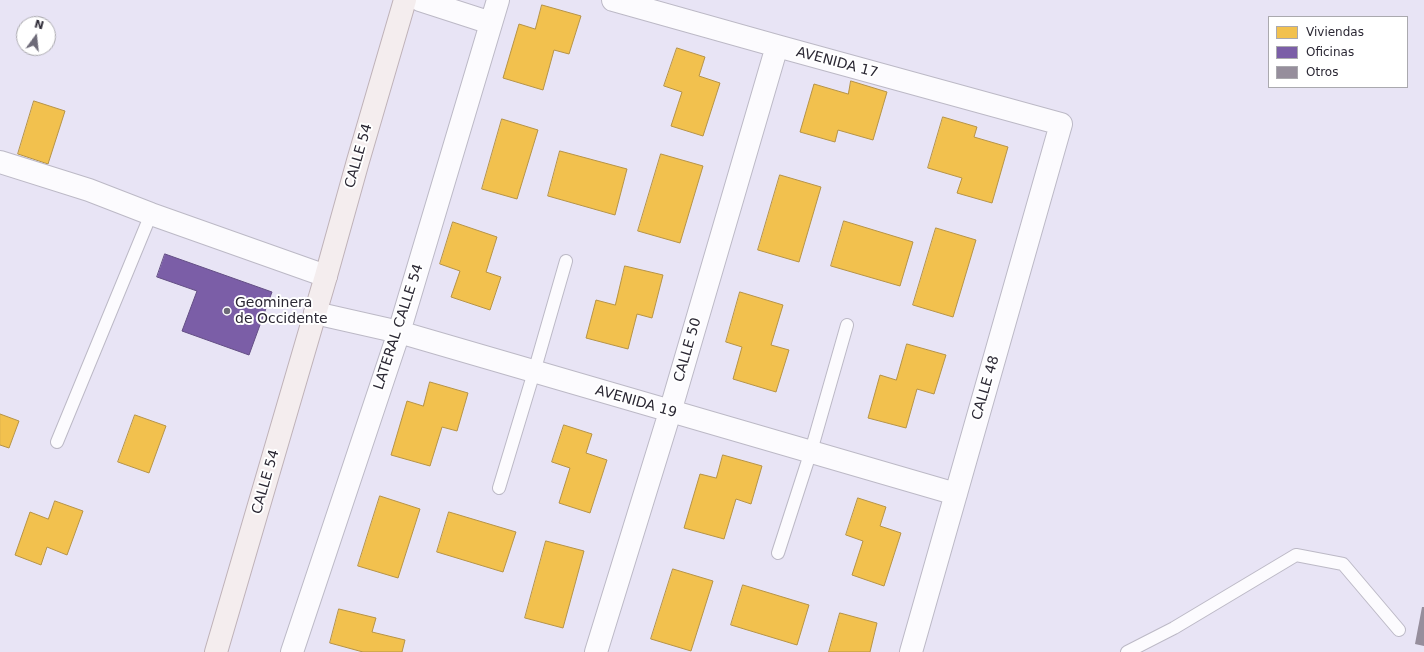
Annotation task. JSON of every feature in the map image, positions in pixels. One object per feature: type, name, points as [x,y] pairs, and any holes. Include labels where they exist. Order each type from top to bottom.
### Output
[{"type":"main road","name":"CALLE 54","points":[[216,652],[405,0]]},
{"type":"street","points":[[420,0],[491,23]]},
{"type":"street","name":"LATERAL CALLE 54","points":[[292,652],[399,332],[498,0]]},
{"type":"street","name":"AVENIDA 17","points":[[613,0],[1061,124]]},
{"type":"street","name":"CALLE 50","points":[[596,652],[670,412],[777,46]]},
{"type":"street","name":"CALLE 48","points":[[911,652],[1061,124]]},
{"type":"street","points":[[0,162],[89,190],[151,214],[326,276]]},
{"type":"street","name":"AVENIDA 19","points":[[315,313],[399,332],[956,494]]},
{"type":"lane","points":[[57,442],[151,214]]},
{"type":"lane","points":[[498,488],[566,261]]},
{"type":"lane","points":[[778,553],[811,452],[847,325]]},
{"type":"lane","points":[[1127,652],[1174,628],[1296,555],[1343,564],[1399,630]]},
{"type":"building: Viviendas","points":[[542,5],[581,16],[569,54],[554,50],[543,90],[503,78],[519,24],[535,29]]},
{"type":"building: Viviendas","points":[[677,48],[705,57],[699,76],[720,83],[703,136],[671,126],[682,92],[664,86]]},
{"type":"building: Viviendas","points":[[851,81],[887,92],[873,140],[838,130],[835,142],[800,132],[814,84],[848,94]]},
{"type":"building: Viviendas","points":[[34,101],[65,111],[48,164],[18,154]]},
{"type":"building: Viviendas","points":[[943,117],[977,127],[974,137],[1008,147],[992,203],[957,193],[962,178],[928,168]]},
{"type":"building: Viviendas","points":[[502,119],[538,130],[517,199],[482,189]]},
{"type":"building: Viviendas","points":[[560,151],[627,169],[615,215],[548,196]]},
{"type":"building: Viviendas","points":[[661,154],[703,166],[680,243],[638,231]]},
{"type":"building: Viviendas","points":[[780,175],[821,187],[799,262],[758,250]]},
{"type":"building: Viviendas","points":[[844,221],[913,242],[900,286],[831,266]]},
{"type":"building: Viviendas","points":[[453,222],[497,237],[486,272],[501,277],[490,310],[451,297],[460,271],[440,264]]},
{"type":"building: Viviendas","points":[[936,228],[976,240],[953,317],[913,305]]},
{"type":"building: Viviendas","points":[[625,266],[663,275],[652,318],[637,314],[628,349],[586,338],[596,300],[615,305]]},
{"type":"building: Viviendas","points":[[740,292],[783,305],[771,345],[789,350],[776,392],[733,379],[742,347],[726,342]]},
{"type":"building: Viviendas","points":[[907,344],[946,355],[934,394],[917,389],[906,428],[868,418],[880,375],[896,380]]},
{"type":"building: Viviendas","points":[[430,382],[468,393],[457,431],[442,427],[430,466],[391,455],[407,401],[423,406]]},
{"type":"building: Viviendas","points":[[0,414],[19,421],[9,448],[0,445]]},
{"type":"building: Viviendas","points":[[135,415],[166,426],[149,473],[118,462]]},
{"type":"building: Viviendas","points":[[564,425],[592,434],[586,453],[607,460],[590,513],[559,503],[570,468],[552,462]]},
{"type":"building: Viviendas","points":[[723,455],[762,466],[751,504],[736,499],[724,539],[684,528],[700,474],[716,478]]},
{"type":"building: Viviendas","points":[[380,496],[420,509],[398,578],[358,566]]},
{"type":"building: Viviendas","points":[[858,498],[886,507],[880,526],[901,533],[884,586],[852,575],[863,541],[846,535]]},
{"type":"building: Viviendas","points":[[55,501],[83,511],[67,555],[47,547],[41,565],[15,555],[30,512],[48,519]]},
{"type":"building: Viviendas","points":[[449,512],[516,532],[503,572],[437,552]]},
{"type":"building: Viviendas","points":[[546,541],[584,551],[563,628],[525,618]]},
{"type":"building: Viviendas","points":[[673,569],[713,581],[691,651],[651,639]]},
{"type":"building: Viviendas","points":[[743,585],[809,605],[797,645],[731,625]]},
{"type":"building: Viviendas","points":[[339,609],[376,618],[372,632],[405,640],[402,652],[363,652],[330,643]]},
{"type":"building: Viviendas","points":[[840,613],[877,623],[870,652],[829,652]]},
{"type":"building: Oficinas","name":"Geominera de Occidente","points":[[165,254],[272,292],[249,355],[182,331],[197,291],[157,277]]},
{"type":"building: Otros","points":[[1422,607],[1424,607],[1424,646],[1415,644]]},
{"type":"place","name":"Geominera de Occidente","points":[[227,311]]}]
